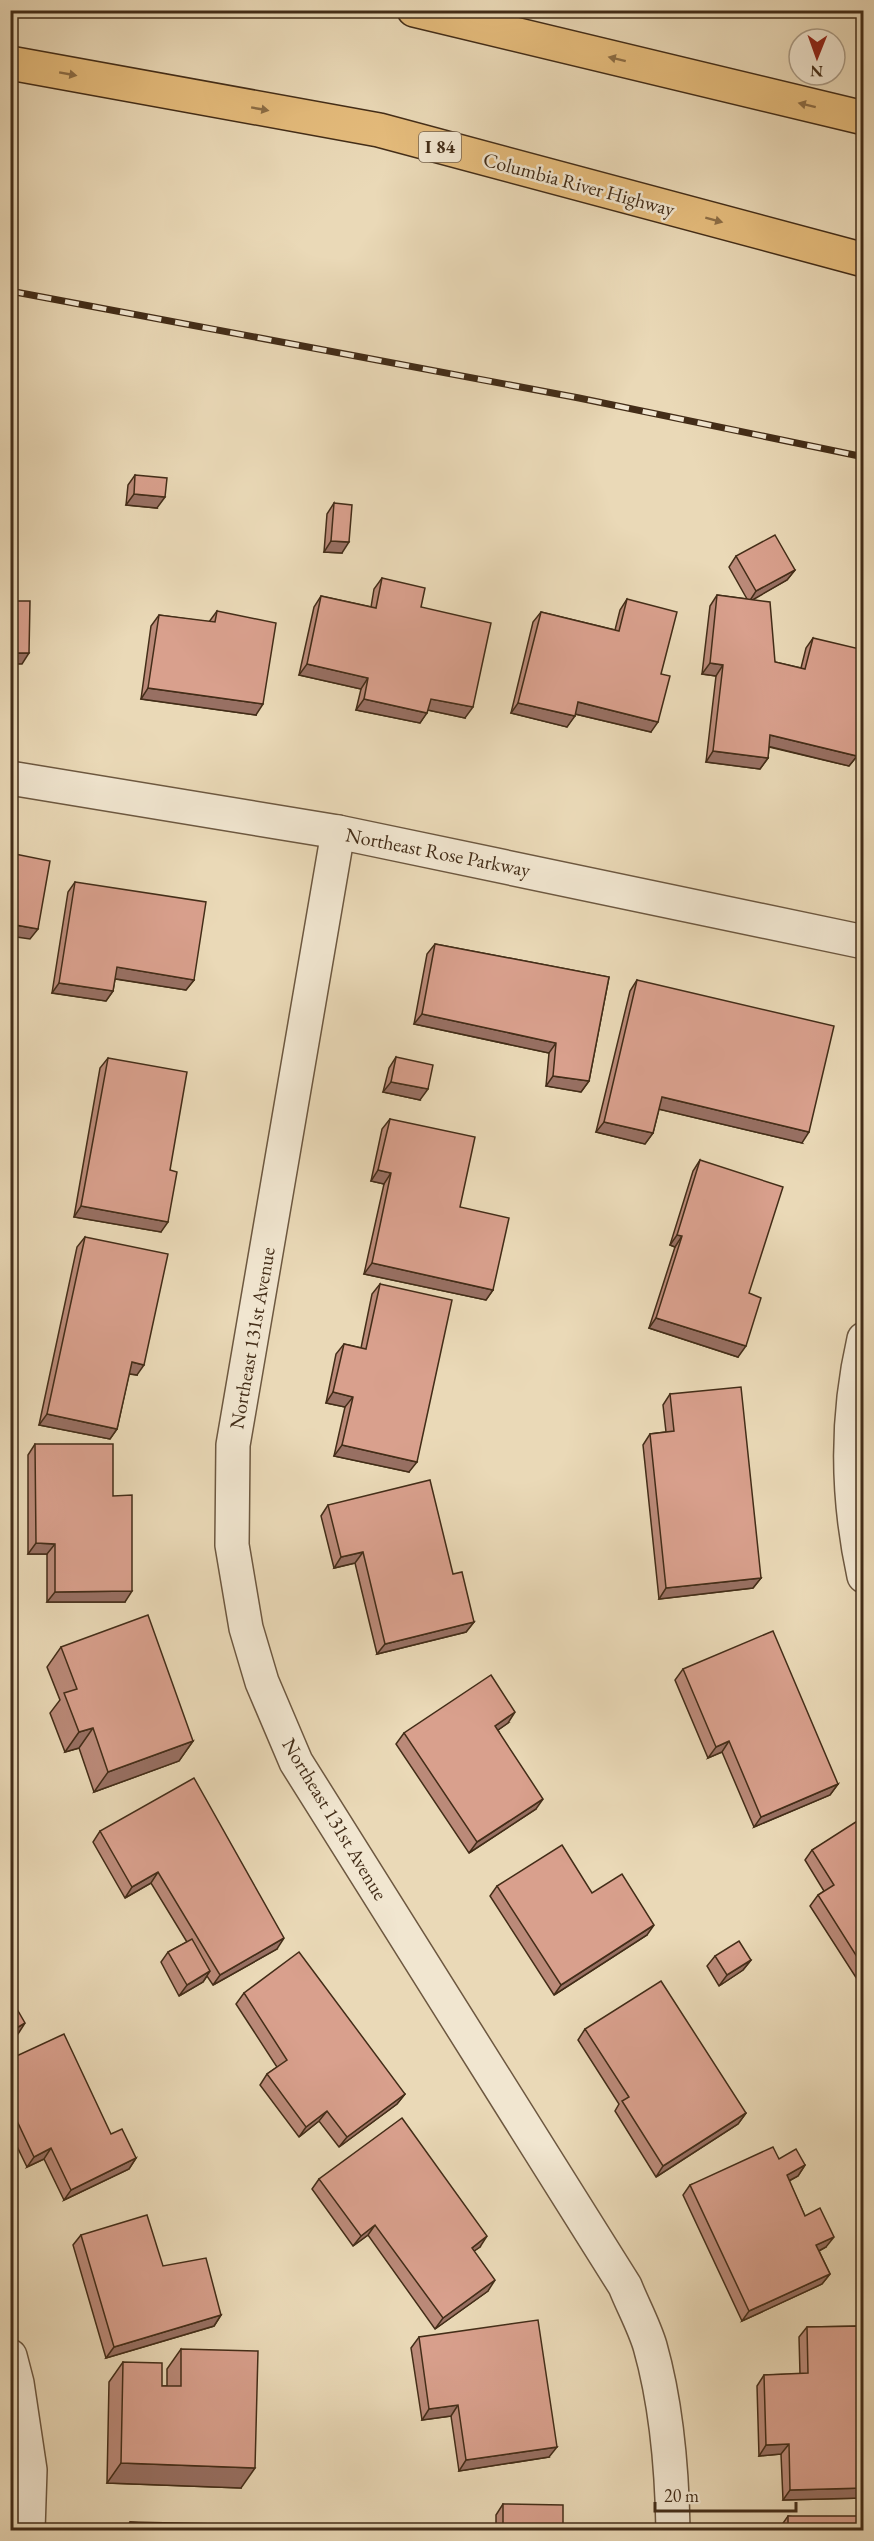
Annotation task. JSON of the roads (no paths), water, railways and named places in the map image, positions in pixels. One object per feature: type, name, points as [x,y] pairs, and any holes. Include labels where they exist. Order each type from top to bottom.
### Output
[{"type":"highway","points":[[414,10],[864,118]]},
{"type":"highway","name":"Columbia River Highway","points":[[10,63],[379,130],[864,260]]},
{"type":"street","name":"Northeast Rose Parkway","points":[[10,778],[338,832],[864,942]]},
{"type":"street","name":"Northeast 131st Avenue","points":[[338,832],[233,1446],[232,1545],[246,1628],[262,1682],[296,1762],[625,2286],[649,2344],[663,2400],[672,2492],[673,2530]]},
{"type":"street","points":[[864,1339],[851,1411],[850,1467],[858,1550],[864,1576]]},
{"type":"street","points":[[10,2356],[17,2383],[30,2470],[28,2530]]},
{"type":"railway","points":[[10,291],[579,398],[864,457]]}]
